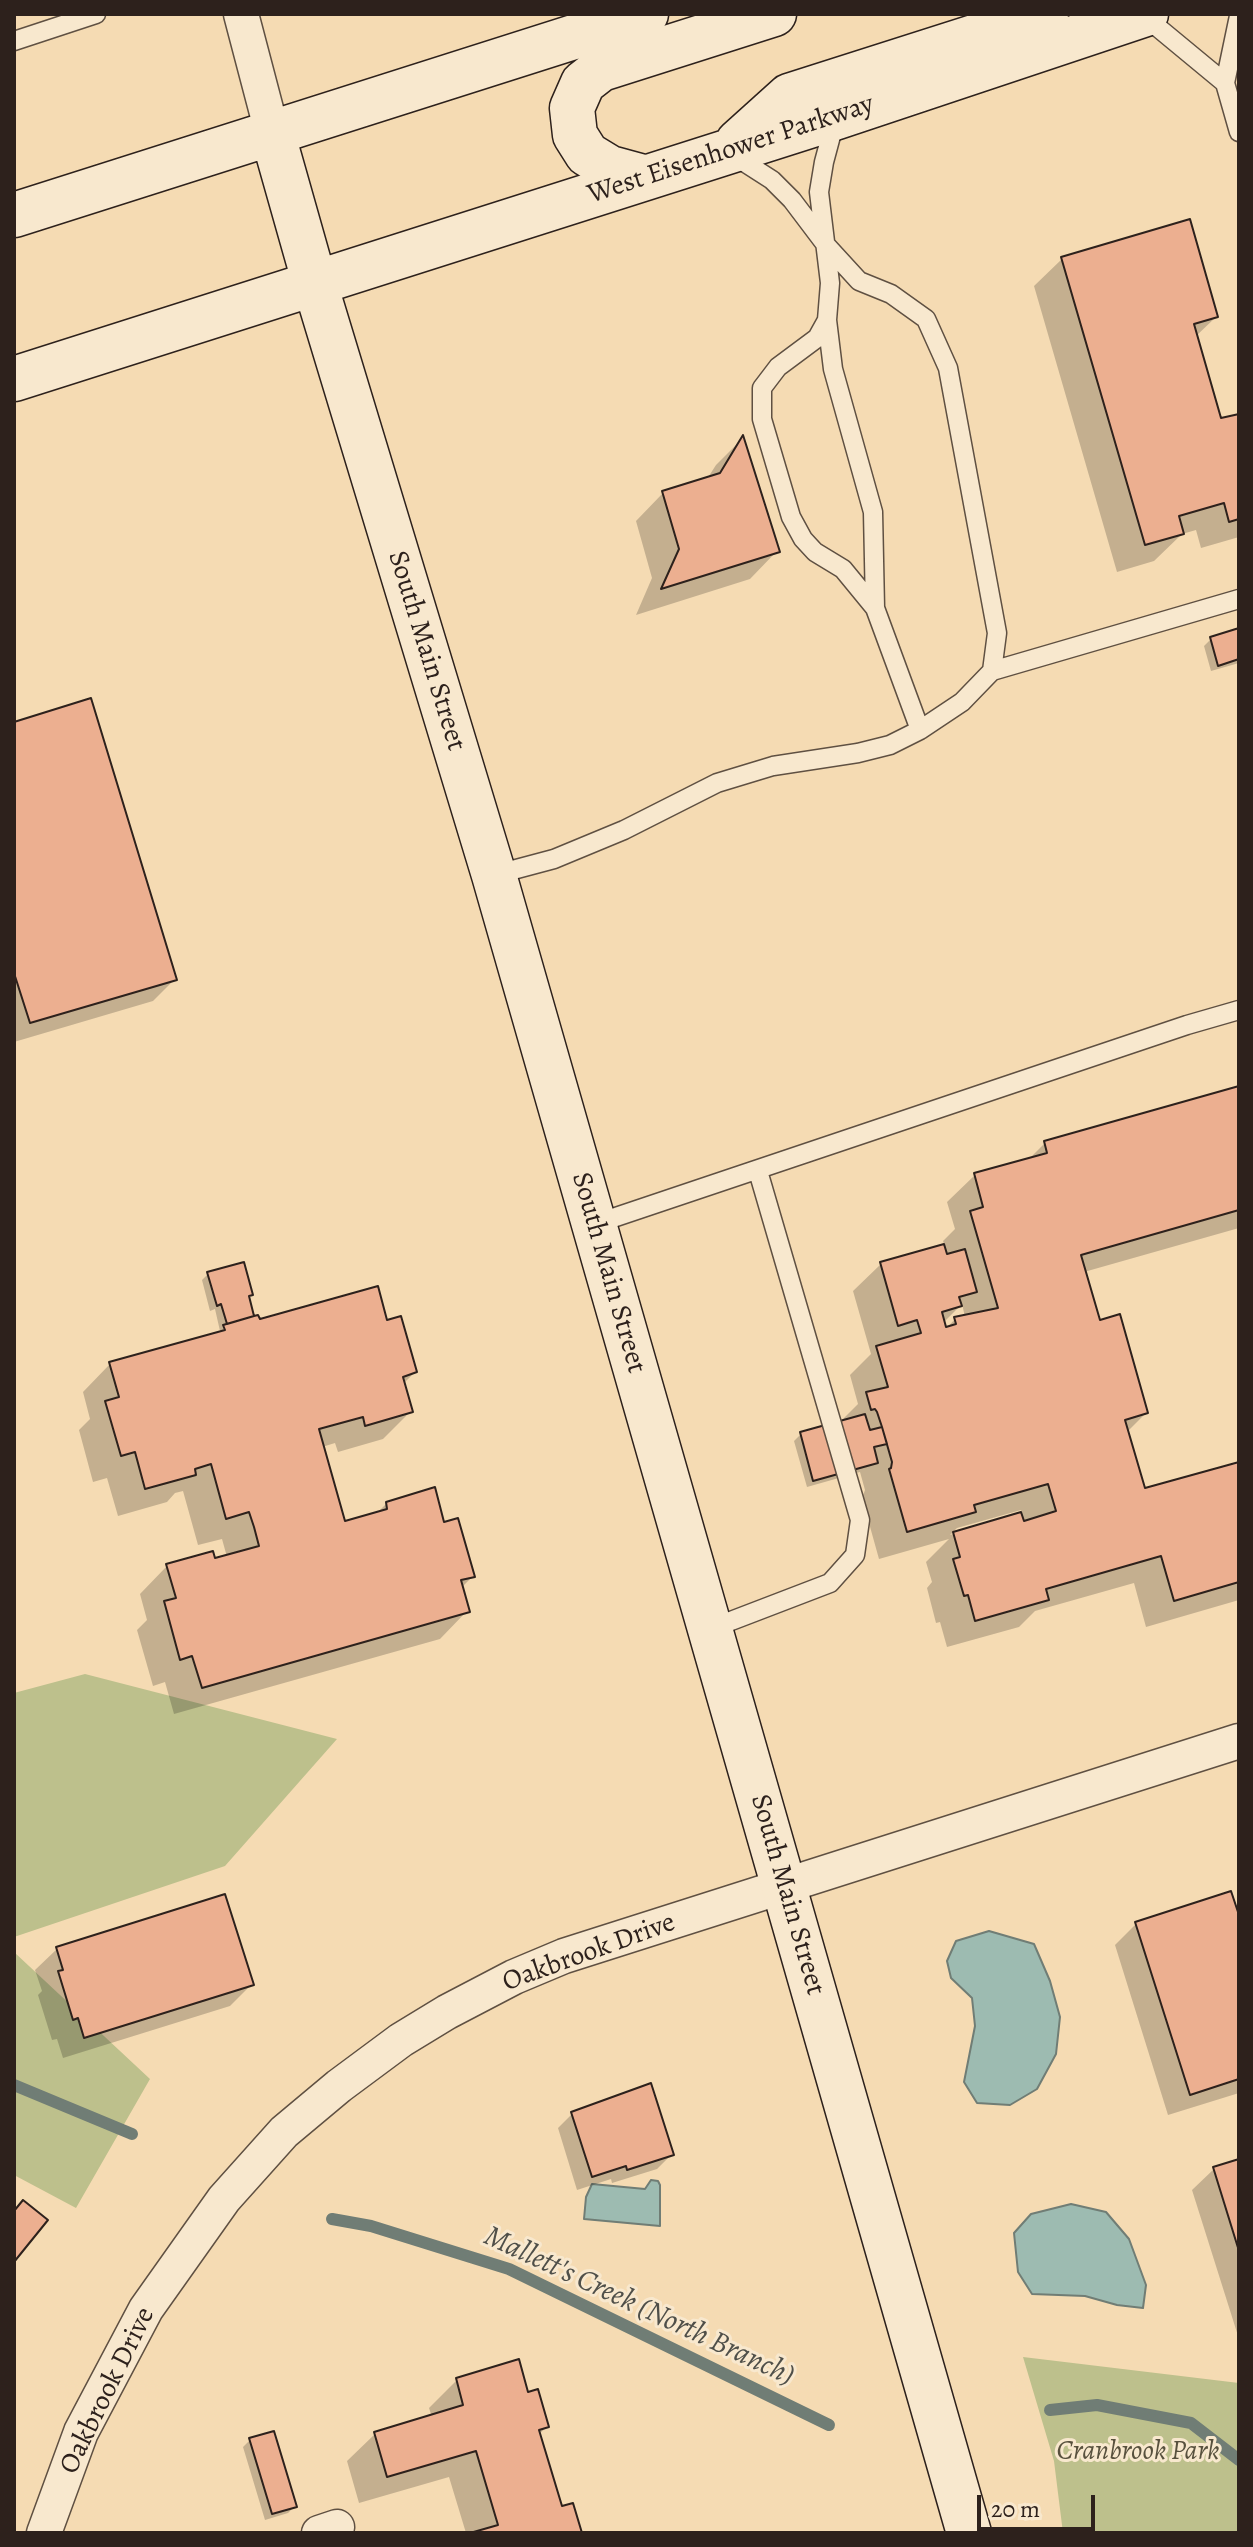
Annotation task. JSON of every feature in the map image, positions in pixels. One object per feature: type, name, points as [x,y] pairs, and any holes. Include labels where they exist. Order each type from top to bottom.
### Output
[{"type":"main road","points":[[14,215],[646,14]]},
{"type":"main road","points":[[643,177],[610,168],[587,154],[575,135],[572,108],[583,83],[601,69],[774,14]]},
{"type":"main road","points":[[727,152],[789,96],[1046,14]]},
{"type":"main road","name":"West Eisenhower Parkway","points":[[14,379],[837,117],[1145,14]]},
{"type":"main road","name":"South Main Street","points":[[272,132],[494,875],[969,2533]]},
{"type":"street","name":"South Main Street","points":[[241,14],[272,132]]},
{"type":"street","name":"Oakbrook Drive","points":[[44,2533],[81,2432],[146,2309],[224,2199],[284,2132],[401,2040],[514,1977],[564,1956],[1239,1741]]},
{"type":"lane","points":[[14,41],[96,14]]},
{"type":"lane","points":[[1145,14],[1225,83]]},
{"type":"lane","points":[[1239,16],[1225,83],[1239,132]]},
{"type":"lane","points":[[837,117],[819,192],[830,283],[827,320],[833,369],[873,512],[875,608],[920,730]]},
{"type":"lane","points":[[727,152],[772,180],[859,281],[891,294],[926,319],[948,368],[997,633],[992,671]]},
{"type":"lane","points":[[827,320],[817,338],[778,367],[762,388],[762,419],[791,517],[803,539],[815,552],[843,569],[875,608]]},
{"type":"lane","points":[[494,875],[554,859],[612,835],[717,783],[773,766],[890,745],[920,730],[962,702],[992,671],[1239,599]]},
{"type":"lane","points":[[595,1224],[1239,1010]]},
{"type":"lane","points":[[710,1629],[830,1583],[855,1555],[860,1520],[758,1171]]},
{"type":"green space","points":[[85,1674],[337,1739],[225,1866],[14,1937],[14,1693]]},
{"type":"green space","points":[[14,1952],[150,2079],[76,2208],[14,2175]]},
{"type":"green space","name":"Cranbrook Park","points":[[1023,2357],[1239,2383],[1239,2533],[1063,2533],[1054,2461]]},
{"type":"water","points":[[989,1931],[1034,1944],[1050,1981],[1060,2017],[1056,2054],[1037,2089],[1010,2105],[977,2103],[964,2082],[975,2026],[972,1998],[951,1978],[947,1961],[956,1941]]},
{"type":"water","points":[[651,2180],[658,2181],[660,2185],[660,2226],[584,2219],[586,2197],[592,2184],[645,2189]]},
{"type":"water","points":[[1071,2204],[1106,2212],[1129,2239],[1146,2285],[1143,2308],[1085,2296],[1032,2294],[1018,2272],[1014,2233],[1031,2214]]},
{"type":"building","points":[[1190,219],[1218,317],[1194,324],[1221,418],[1239,414],[1239,519],[1229,522],[1224,503],[1179,516],[1184,534],[1145,545],[1061,257]]},
{"type":"building","points":[[743,435],[780,552],[661,589],[679,549],[662,491],[720,473]]},
{"type":"building","points":[[1239,628],[1239,659],[1218,666],[1210,637]]},
{"type":"building","points":[[91,698],[177,980],[30,1023],[14,973],[14,722]]},
{"type":"building","points":[[1239,1086],[1239,1210],[1081,1255],[1100,1320],[1120,1314],[1148,1413],[1125,1420],[1145,1488],[1239,1462],[1239,1582],[1174,1601],[1161,1556],[1046,1589],[1049,1600],[975,1621],[953,1559],[960,1557],[953,1532],[1021,1512],[1024,1521],[1056,1511],[1048,1484],[974,1505],[976,1512],[907,1532],[889,1469],[892,1462],[882,1427],[877,1412],[871,1410],[866,1392],[888,1387],[876,1346],[921,1333],[917,1320],[898,1326],[880,1262],[944,1244],[947,1254],[965,1249],[977,1292],[959,1297],[962,1306],[942,1312],[946,1327],[956,1324],[954,1317],[998,1308],[970,1211],[983,1207],[974,1173],[1047,1153],[1044,1141]]},
{"type":"building","points":[[244,1262],[253,1295],[249,1296],[254,1316],[227,1324],[221,1304],[217,1306],[207,1272]]},
{"type":"building","points":[[378,1286],[387,1320],[401,1316],[417,1372],[403,1377],[413,1412],[365,1426],[363,1417],[319,1429],[345,1521],[387,1509],[386,1502],[435,1487],[444,1522],[458,1518],[475,1577],[461,1580],[470,1612],[202,1688],[192,1656],[180,1660],[164,1601],[176,1598],[166,1564],[213,1551],[215,1558],[259,1546],[254,1527],[249,1512],[226,1519],[211,1464],[195,1469],[196,1475],[145,1489],[135,1452],[121,1456],[105,1401],[119,1397],[109,1362],[225,1330],[223,1325],[254,1316],[258,1315],[260,1319]]},
{"type":"building","points":[[865,1414],[870,1430],[882,1427],[887,1444],[874,1447],[878,1463],[813,1481],[800,1432]]},
{"type":"building","points":[[1231,1891],[1239,1915],[1239,2079],[1190,2095],[1135,1922]]},
{"type":"building","points":[[225,1894],[254,1985],[84,2038],[78,2018],[73,2020],[58,1971],[63,1970],[56,1947]]},
{"type":"building","points":[[651,2083],[674,2155],[592,2177],[571,2112]]},
{"type":"building","points":[[1239,2159],[1239,2251],[1213,2167]]},
{"type":"building","points":[[23,2200],[48,2220],[14,2262],[14,2211]]},
{"type":"building","points":[[519,2359],[528,2392],[538,2389],[549,2427],[539,2430],[562,2506],[573,2503],[582,2533],[470,2533],[498,2525],[476,2451],[387,2477],[374,2432],[463,2405],[456,2378]]},
{"type":"building","points":[[274,2431],[297,2507],[272,2514],[249,2438]]},
{"type":"waterway","name":"Mallett's Creek (North Branch)","points":[[14,2085],[132,2134]]},
{"type":"waterway","name":"Mallett's Creek (North Branch)","points":[[332,2219],[371,2226],[509,2269],[829,2425]]},
{"type":"waterway","name":"Mallett's Creek (North Branch)","points":[[1050,2410],[1097,2405],[1191,2423],[1239,2460]]}]
